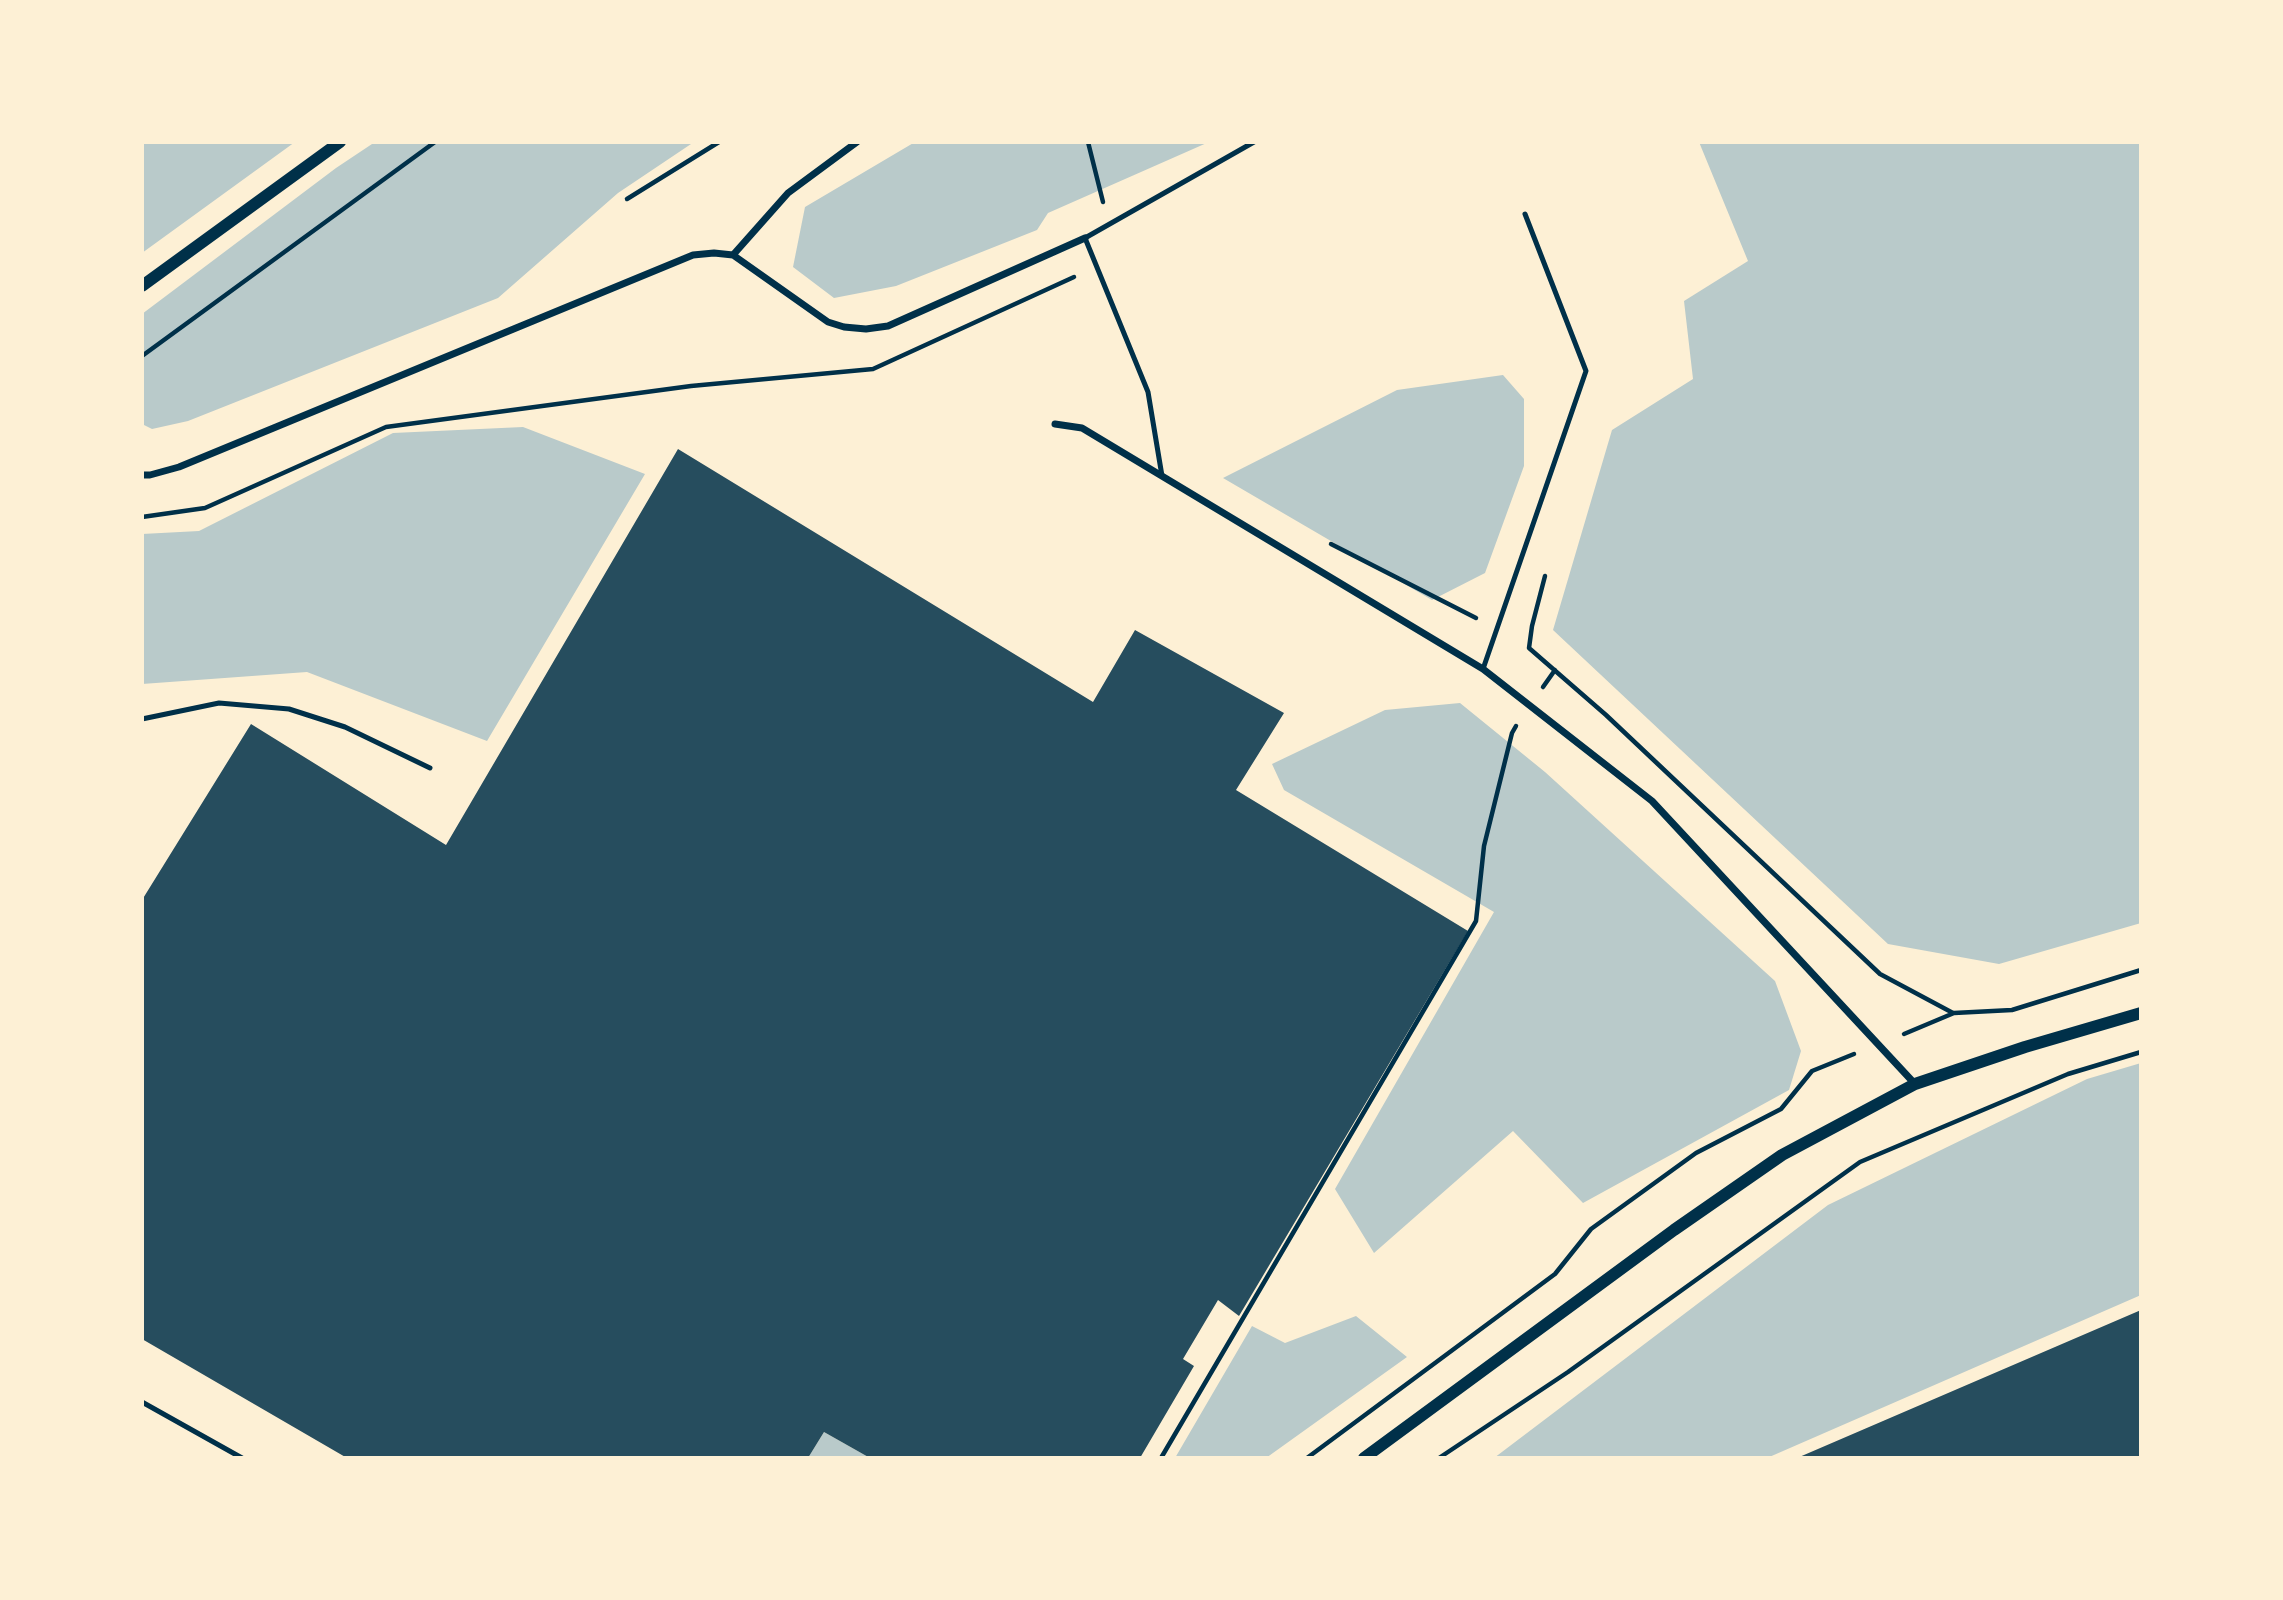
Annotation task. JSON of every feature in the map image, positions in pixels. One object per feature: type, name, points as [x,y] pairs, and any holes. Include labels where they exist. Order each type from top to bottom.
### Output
[{"type":"street","points":[[142,286],[340,142]]},
{"type":"street","points":[[733,255],[788,192],[857,142]]},
{"type":"street","points":[[142,475],[178,467],[692,256],[714,253],[733,255],[828,322],[866,329],[888,326],[1085,238]]},
{"type":"street","points":[[1055,424],[1082,428],[1483,669],[1652,802],[1914,1084]]},
{"type":"street","points":[[1364,1458],[1771,1162],[1914,1084],[2025,1047],[2141,1013]]},
{"type":"lane","points":[[1162,476],[1148,392],[1085,238],[1254,142]]},
{"type":"lane","points":[[1483,669],[1586,371],[1525,214]]},
{"type":"lane","points":[[142,719],[219,703],[289,709],[345,727],[430,768]]},
{"type":"lane","points":[[142,1402],[242,1458]]},
{"type":"path","points":[[142,356],[435,142]]},
{"type":"path","points":[[627,199],[719,142]]},
{"type":"path","points":[[1085,238],[1105,210],[1088,142]]},
{"type":"path","points":[[142,517],[205,508],[386,427],[691,386],[873,369],[1097,267]]},
{"type":"path","points":[[1324,540],[1496,628],[1529,648],[1616,724],[1880,974],[1954,1013],[2012,1010],[2141,970]]},
{"type":"path","points":[[1529,648],[1547,567]]},
{"type":"path","points":[[1161,1458],[1476,921],[1484,846],[1512,733],[1555,670]]},
{"type":"path","points":[[1439,1458],[1568,1372],[1860,1162],[2068,1074],[2141,1052]]},
{"type":"path","points":[[1307,1458],[1555,1274],[1591,1229],[1696,1153],[1781,1109],[1812,1071]]},
{"type":"shaded area","points":[[142,142],[295,142],[142,253]]},
{"type":"shaded area","points":[[375,142],[694,142],[618,193],[498,298],[188,421],[152,429],[142,424],[142,314],[336,168]]},
{"type":"shaded area","points":[[915,142],[1209,142],[1048,213],[1037,230],[896,286],[834,298],[793,267],[805,207]]},
{"type":"shaded area","points":[[1699,142],[2141,142],[2141,923],[1999,964],[1888,944],[1553,630],[1612,430],[1693,379],[1684,301],[1748,261]]},
{"type":"shaded area","points":[[1503,375],[1524,399],[1524,466],[1485,573],[1432,600],[1223,478],[1397,390]]},
{"type":"shaded area","points":[[523,427],[645,474],[487,741],[307,672],[142,684],[142,534],[199,531],[393,433]]},
{"type":"shaded area","points":[[1460,703],[1545,772],[1775,981],[1801,1051],[1789,1090],[1583,1203],[1513,1131],[1374,1253],[1335,1189],[1494,912],[1284,790],[1272,764],[1385,710]]},
{"type":"shaded area","points":[[2141,1063],[2141,1295],[1767,1458],[1494,1458],[1828,1205],[2087,1079]]},
{"type":"shaded area","points":[[1356,1316],[1407,1357],[1266,1458],[1175,1458],[1252,1326],[1285,1343]]},
{"type":"shaded area","points":[[824,1432],[870,1458],[808,1458]]},
{"type":"building","points":[[678,449],[1093,702],[1135,630],[1284,713],[1236,790],[1468,931],[1239,1316],[1218,1300],[1183,1359],[1194,1366],[1140,1458],[870,1458],[824,1432],[808,1458],[347,1458],[142,1339],[142,900],[251,724],[446,845]]},
{"type":"building","points":[[2141,1310],[2141,1458],[1797,1458]]}]
